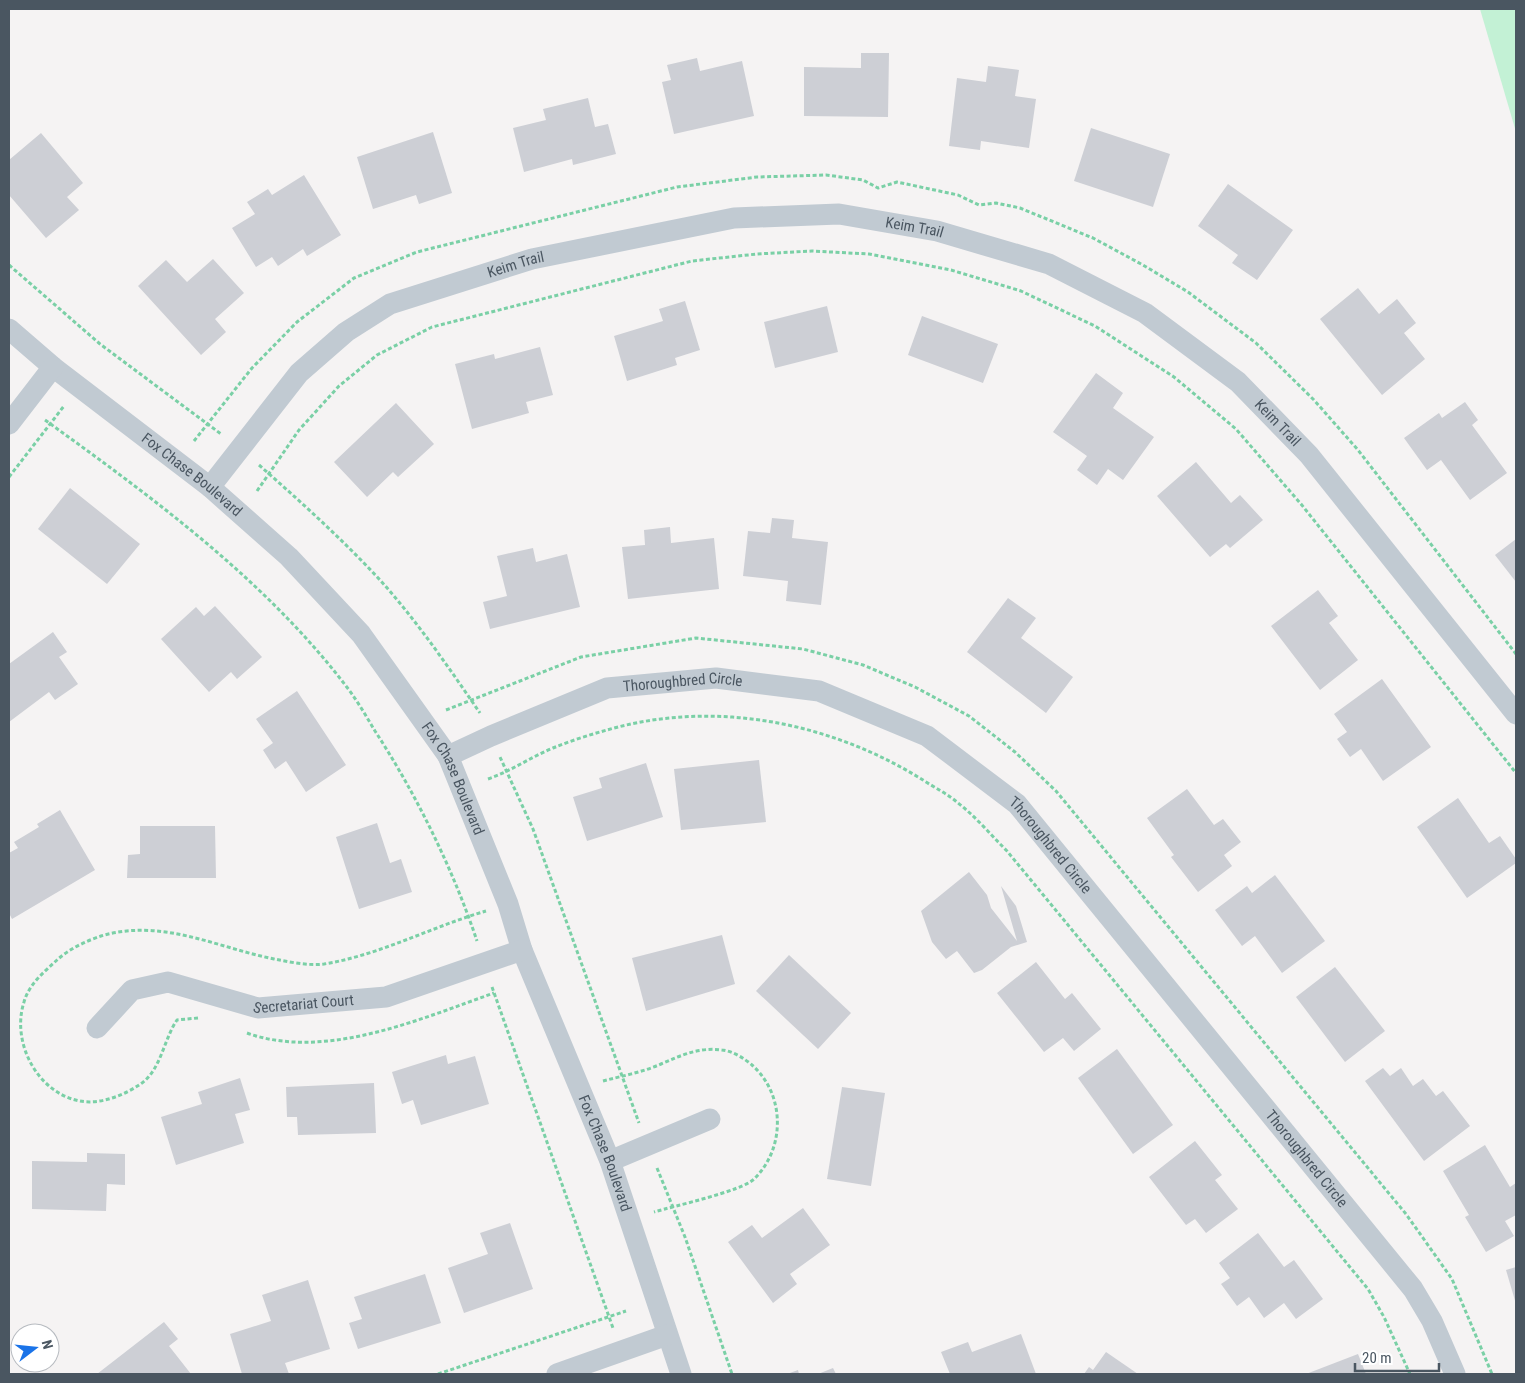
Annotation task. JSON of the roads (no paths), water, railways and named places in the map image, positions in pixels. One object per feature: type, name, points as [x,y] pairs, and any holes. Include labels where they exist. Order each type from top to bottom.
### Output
[{"type":"street","name":"Keim Trail","points":[[210,487],[299,373],[346,332],[390,304],[532,259],[734,218],[839,214],[937,231],[1049,264],[1145,313],[1238,382],[1309,455],[1516,714]]},
{"type":"street","name":"Fox Chase Boulevard","points":[[9,330],[53,367],[210,487],[289,557],[360,634],[448,756],[508,904],[522,950],[610,1161],[681,1374]]},
{"type":"street","points":[[9,424],[53,367]]},
{"type":"street","name":"Thoroughbred Circle","points":[[448,756],[607,688],[716,678],[819,691],[927,736],[1017,804],[1413,1289],[1432,1321],[1455,1374]]},
{"type":"street","name":"Secretariat Court","points":[[97,1028],[132,990],[168,982],[258,1008],[386,997],[522,950]]},
{"type":"street","points":[[610,1161],[710,1119]]},
{"type":"street","points":[[557,1374],[667,1335]]}]
